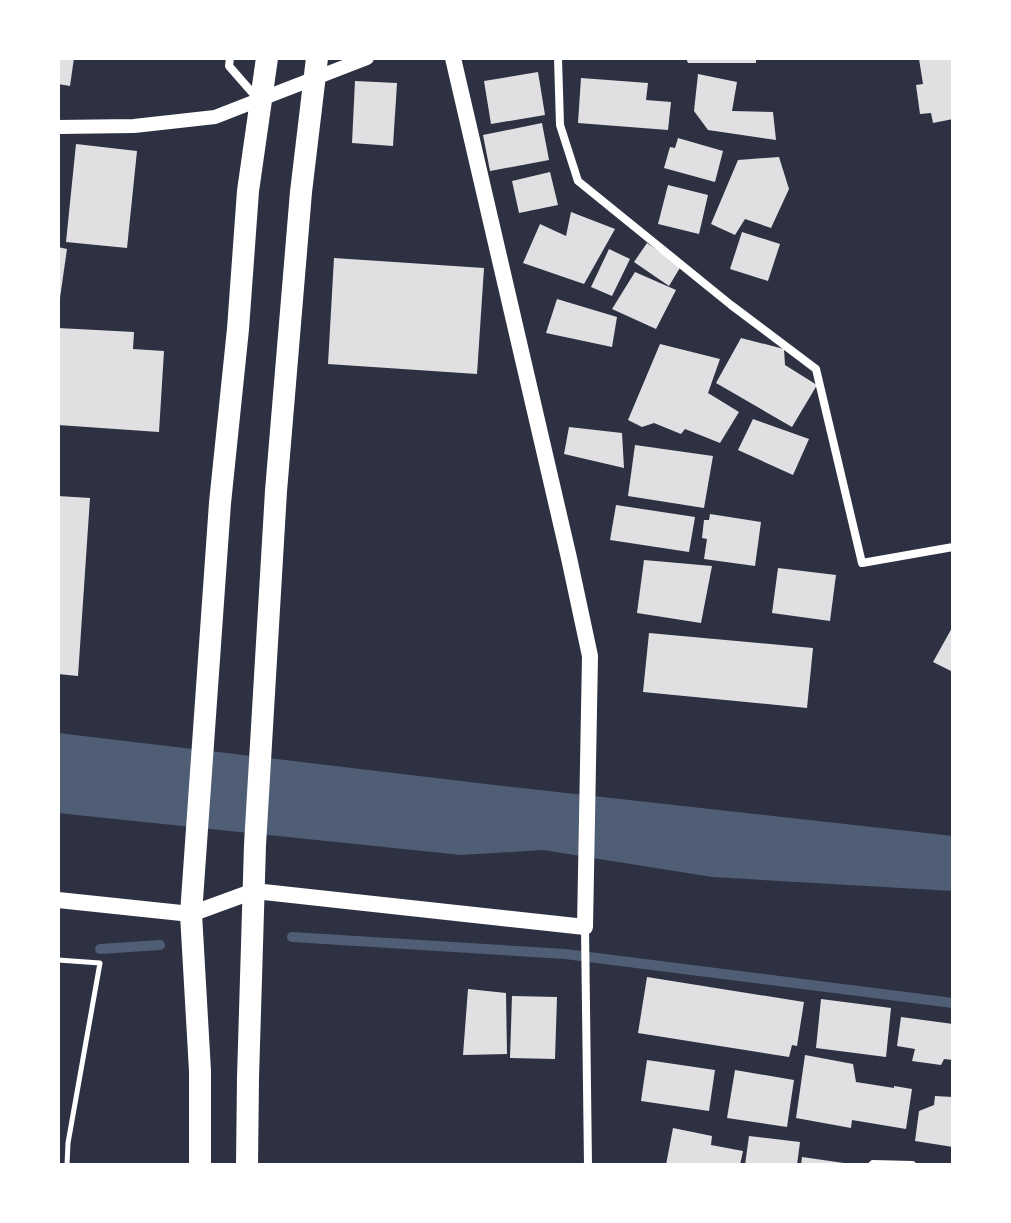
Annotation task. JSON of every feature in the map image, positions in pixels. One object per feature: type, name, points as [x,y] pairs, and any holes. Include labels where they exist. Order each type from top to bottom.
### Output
[{"type":"highway","points":[[200,1165],[200,1071],[191,914],[220,503],[248,191],[267,58]]},
{"type":"highway","points":[[247,1165],[255,845],[276,491],[301,192],[316,68]]},
{"type":"main road","points":[[58,900],[191,914],[254,891],[585,927],[590,656],[453,58]]},
{"type":"street","points":[[230,58],[229,66],[260,101]]},
{"type":"street","points":[[58,127],[134,126],[215,117],[260,101],[316,68],[367,58]]},
{"type":"street","points":[[558,58],[560,125],[578,181],[731,305],[816,369],[862,563],[953,547]]},
{"type":"street","points":[[585,927],[588,1165]]},
{"type":"street","points":[[872,1165],[912,1165]]},
{"type":"path","points":[[58,960],[100,963],[68,1143],[67,1165]]},
{"type":"water","points":[[58,733],[953,836],[953,891],[712,877],[543,850],[461,855],[58,813]]},
{"type":"building","points":[[58,58],[74,58],[70,86],[58,84]]},
{"type":"building","points":[[686,58],[756,58],[756,63],[688,63]]},
{"type":"building","points":[[953,58],[953,119],[933,123],[931,113],[920,114],[916,85],[923,84],[919,59]]},
{"type":"building","points":[[538,72],[545,115],[491,124],[484,81]]},
{"type":"building","points":[[698,74],[737,82],[732,111],[773,112],[776,140],[708,130],[694,111]]},
{"type":"building","points":[[581,78],[648,83],[646,100],[671,102],[668,130],[578,123]]},
{"type":"building","points":[[355,81],[397,83],[393,146],[352,143]]},
{"type":"building","points":[[542,123],[549,160],[490,171],[483,135]]},
{"type":"building","points":[[678,138],[723,151],[715,182],[664,168],[670,147],[675,148]]},
{"type":"building","points":[[76,144],[137,151],[127,248],[66,242]]},
{"type":"building","points":[[779,157],[789,189],[771,228],[745,219],[735,235],[711,224],[738,160]]},
{"type":"building","points":[[550,172],[558,205],[519,213],[512,181]]},
{"type":"building","points":[[668,185],[708,195],[699,234],[658,224]]},
{"type":"building","points":[[571,212],[615,229],[584,284],[523,263],[540,224],[566,236]]},
{"type":"building","points":[[742,232],[780,244],[768,281],[730,269]]},
{"type":"building","points":[[647,243],[681,266],[669,286],[634,262]]},
{"type":"building","points":[[58,247],[67,249],[60,298],[58,298]]},
{"type":"building","points":[[609,249],[630,259],[612,296],[591,287]]},
{"type":"building","points":[[334,258],[484,268],[477,374],[328,364]]},
{"type":"building","points":[[635,272],[676,290],[656,329],[612,309]]},
{"type":"building","points":[[557,299],[617,317],[612,347],[546,333]]},
{"type":"building","points":[[58,328],[134,332],[133,349],[164,351],[159,432],[58,425]]},
{"type":"building","points":[[741,338],[784,349],[785,365],[817,385],[792,427],[716,383]]},
{"type":"building","points":[[660,344],[720,359],[708,393],[739,412],[720,443],[685,429],[681,434],[654,423],[642,427],[628,420]]},
{"type":"building","points":[[753,419],[809,439],[793,475],[738,450]]},
{"type":"building","points":[[569,427],[622,433],[624,468],[564,454]]},
{"type":"building","points":[[635,445],[713,456],[704,508],[628,496]]},
{"type":"building","points":[[58,496],[90,498],[78,676],[58,674]]},
{"type":"building","points":[[616,505],[695,517],[689,552],[610,540]]},
{"type":"building","points":[[710,514],[761,522],[755,566],[704,559],[707,539],[702,538],[704,520],[709,520]]},
{"type":"building","points":[[644,560],[712,566],[701,623],[637,613]]},
{"type":"building","points":[[778,568],[836,575],[830,621],[772,613]]},
{"type":"building","points":[[953,626],[953,672],[933,662]]},
{"type":"building","points":[[649,633],[813,648],[807,708],[643,692]]},
{"type":"building","points":[[647,977],[804,1002],[797,1046],[792,1045],[789,1057],[638,1033]]},
{"type":"building","points":[[468,989],[506,993],[507,1054],[463,1055]]},
{"type":"building","points":[[512,996],[557,997],[555,1059],[510,1058]]},
{"type":"building","points":[[821,999],[891,1008],[886,1057],[816,1048]]},
{"type":"building","points":[[901,1017],[953,1024],[953,1060],[944,1059],[941,1065],[912,1061],[915,1049],[897,1046]]},
{"type":"building","points":[[805,1055],[853,1064],[856,1082],[912,1089],[906,1129],[852,1120],[851,1128],[796,1118]]},
{"type":"building","points":[[647,1060],[715,1070],[709,1111],[641,1101]]},
{"type":"building","points":[[735,1070],[794,1080],[787,1127],[727,1118]]},
{"type":"building","points":[[935,1096],[953,1097],[953,1147],[915,1141],[919,1111],[934,1105]]},
{"type":"building","points":[[673,1128],[712,1136],[711,1145],[743,1151],[740,1165],[666,1165]]},
{"type":"building","points":[[749,1136],[800,1142],[797,1165],[745,1165]]},
{"type":"building","points":[[802,1157],[844,1163],[844,1165],[801,1165]]},
{"type":"waterway","points":[[292,937],[565,954],[953,1003]]},
{"type":"waterway","points":[[100,949],[160,945]]}]
